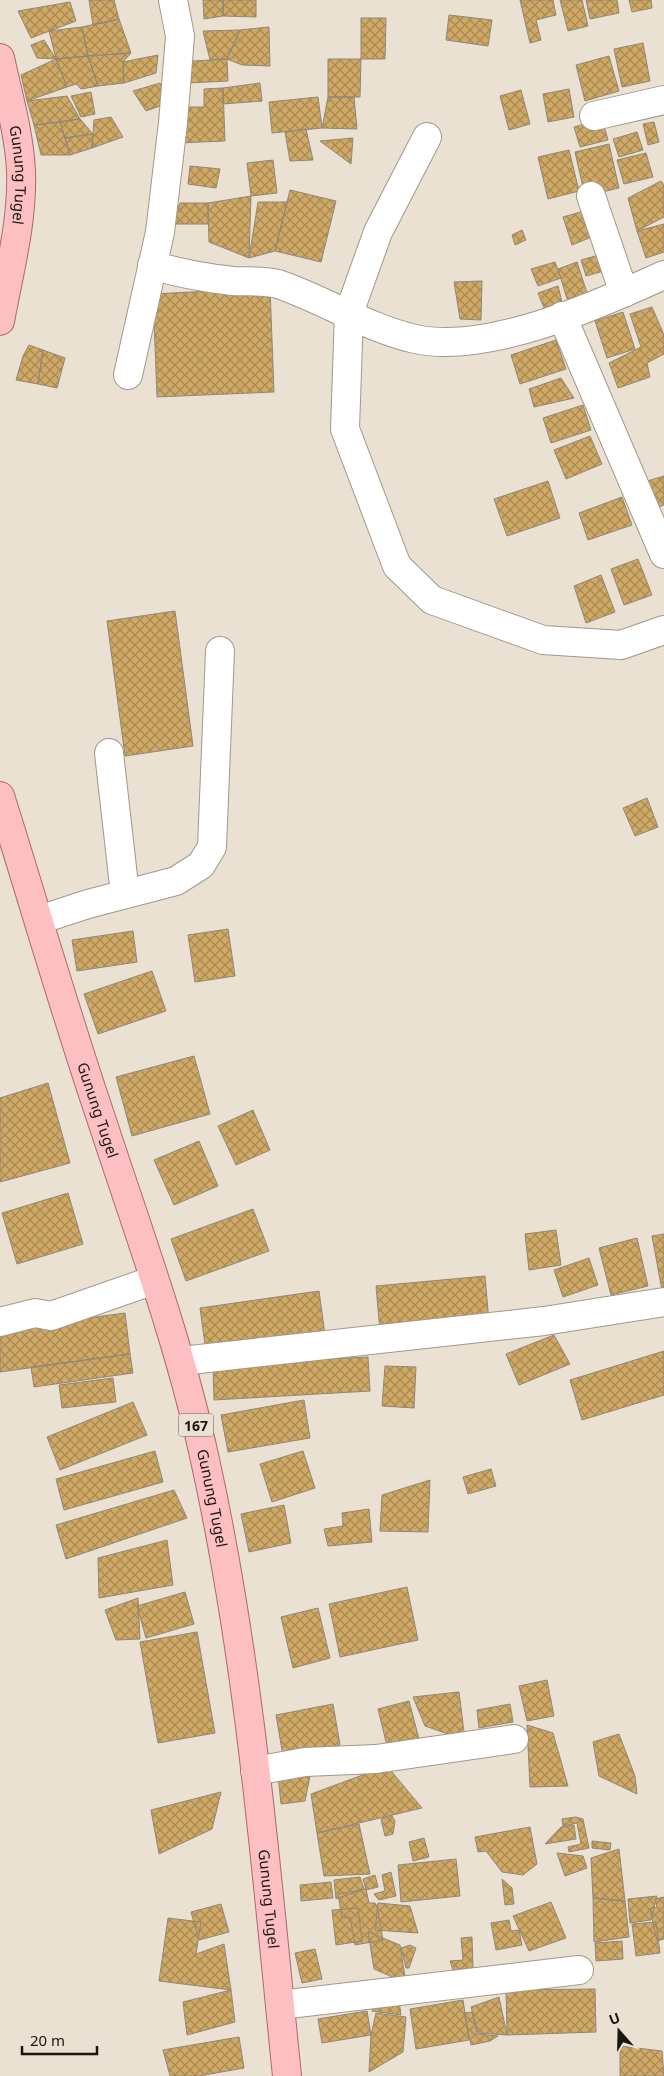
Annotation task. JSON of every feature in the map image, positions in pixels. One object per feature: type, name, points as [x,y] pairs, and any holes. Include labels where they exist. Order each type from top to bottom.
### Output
[{"type":"main road","name":"Gunung Tugel","points":[[0,58],[16,130],[21,172],[16,239],[0,321]]},
{"type":"main road","name":"Gunung Tugel","points":[[0,796],[90,1088],[180,1361],[205,1459],[226,1566],[255,1771],[271,1903],[287,2076]]},
{"type":"street","points":[[128,375],[160,232],[179,70],[180,36],[173,0]]},
{"type":"street","points":[[594,116],[664,100]]},
{"type":"street","points":[[427,137],[378,232],[349,314],[345,429],[397,566],[432,600],[543,640],[621,645],[664,630]]},
{"type":"street","points":[[591,196],[624,293]]},
{"type":"street","points":[[152,265],[176,273],[276,283],[370,325],[416,339],[447,343],[500,336],[624,293],[664,275]]},
{"type":"street","points":[[562,316],[664,554]]},
{"type":"street","points":[[39,920],[125,894],[176,882],[201,866],[212,847],[220,651]]},
{"type":"street","points":[[109,754],[125,894]]},
{"type":"street","points":[[0,1322],[35,1313],[51,1316],[154,1280]]},
{"type":"street","points":[[180,1361],[544,1321],[664,1302]]},
{"type":"street","points":[[255,1771],[305,1762],[376,1759],[514,1739]]},
{"type":"street","points":[[280,2005],[579,1970]]},
{"type":"building","points":[[89,0],[114,0],[119,19],[93,25]]},
{"type":"building","points":[[203,0],[223,0],[223,16],[204,19]]},
{"type":"building","points":[[223,0],[256,0],[256,17],[223,16]]},
{"type":"building","points":[[520,0],[553,0],[556,15],[536,20],[541,40],[530,43]]},
{"type":"building","points":[[560,0],[582,0],[588,26],[568,31]]},
{"type":"building","points":[[586,0],[617,0],[619,13],[590,19]]},
{"type":"building","points":[[629,0],[651,0],[652,8],[632,12]]},
{"type":"building","points":[[70,2],[76,21],[31,38],[18,11]]},
{"type":"building","points":[[449,15],[492,20],[488,46],[446,40]]},
{"type":"building","points":[[361,18],[386,18],[385,59],[361,59]]},
{"type":"building","points":[[119,19],[131,53],[88,56],[82,27]]},
{"type":"building","points":[[82,27],[88,56],[56,59],[49,31]]},
{"type":"building","points":[[269,27],[270,66],[242,65],[227,59],[240,30]]},
{"type":"building","points":[[240,30],[227,59],[210,60],[203,31]]},
{"type":"building","points":[[44,40],[56,59],[37,58],[31,45]]},
{"type":"building","points":[[643,43],[650,81],[622,87],[614,49]]},
{"type":"building","points":[[131,53],[123,62],[124,83],[98,86],[88,56]]},
{"type":"building","points":[[158,55],[156,73],[124,83],[123,62]]},
{"type":"building","points":[[88,56],[98,86],[81,89],[76,84],[67,87],[56,59]]},
{"type":"building","points":[[609,56],[619,91],[585,101],[576,65]]},
{"type":"building","points":[[56,59],[67,87],[27,101],[21,75]]},
{"type":"building","points":[[227,59],[228,81],[187,83],[193,61]]},
{"type":"building","points":[[328,59],[361,59],[360,97],[328,97]]},
{"type":"building","points":[[160,83],[168,103],[146,111],[133,91]]},
{"type":"building","points":[[260,83],[262,101],[223,104],[223,88]]},
{"type":"building","points":[[223,88],[225,141],[178,143],[188,107],[204,107],[204,89]]},
{"type":"building","points":[[569,89],[574,117],[548,122],[543,94]]},
{"type":"building","points":[[521,90],[530,124],[509,130],[500,96]]},
{"type":"building","points":[[91,92],[95,114],[81,117],[71,96]]},
{"type":"building","points":[[67,96],[80,119],[34,125],[27,101]]},
{"type":"building","points":[[318,97],[322,128],[272,133],[269,102]]},
{"type":"building","points":[[328,97],[354,97],[357,129],[322,128]]},
{"type":"building","points":[[111,117],[123,137],[92,148],[94,120]]},
{"type":"building","points":[[80,119],[93,134],[65,138],[60,122]]},
{"type":"building","points":[[602,119],[608,140],[580,147],[574,127]]},
{"type":"building","points":[[60,122],[70,155],[41,155],[34,125]]},
{"type":"building","points":[[654,122],[659,142],[648,145],[643,124]]},
{"type":"building","points":[[306,129],[313,160],[290,161],[285,132]]},
{"type":"building","points":[[637,132],[643,150],[619,157],[613,139]]},
{"type":"building","points":[[93,134],[92,148],[70,155],[65,138]]},
{"type":"building","points":[[353,138],[351,164],[320,141]]},
{"type":"building","points":[[609,144],[619,188],[585,196],[575,152]]},
{"type":"building","points":[[569,150],[579,191],[548,199],[538,157]]},
{"type":"building","points":[[646,153],[653,177],[624,184],[617,160]]},
{"type":"building","points":[[273,160],[277,193],[251,196],[247,163]]},
{"type":"building","points":[[190,166],[220,169],[216,188],[188,184]]},
{"type":"building","points":[[661,181],[664,185],[664,217],[637,231],[628,198]]},
{"type":"building","points":[[290,190],[336,201],[321,262],[275,251]]},
{"type":"building","points":[[251,196],[249,258],[209,242],[208,203]]},
{"type":"building","points":[[258,202],[287,202],[275,251],[249,258]]},
{"type":"building","points":[[180,203],[208,203],[208,224],[171,224]]},
{"type":"building","points":[[584,211],[594,236],[572,245],[563,217]]},
{"type":"building","points":[[664,224],[664,252],[646,258],[637,231]]},
{"type":"building","points":[[522,230],[526,240],[515,245],[512,235]]},
{"type":"building","points":[[606,253],[611,269],[586,276],[581,260]]},
{"type":"building","points":[[555,262],[561,278],[538,286],[531,269]]},
{"type":"building","points":[[577,262],[588,296],[568,302],[558,269]]},
{"type":"building","points":[[482,281],[481,320],[460,319],[454,282]]},
{"type":"building","points":[[558,286],[562,302],[544,308],[538,293]]},
{"type":"building","points":[[270,288],[274,392],[157,397],[153,294]]},
{"type":"building","points":[[652,307],[664,335],[664,354],[647,363],[650,377],[618,388],[609,363],[641,347],[630,314]]},
{"type":"building","points":[[623,312],[635,349],[607,358],[595,321]]},
{"type":"building","points":[[556,340],[566,369],[520,384],[511,355]]},
{"type":"building","points":[[29,345],[43,350],[38,384],[16,380],[23,356]]},
{"type":"building","points":[[43,350],[65,358],[57,388],[38,384]]},
{"type":"building","points":[[561,378],[574,398],[534,407],[529,389]]},
{"type":"building","points":[[583,405],[591,430],[551,443],[543,418]]},
{"type":"building","points":[[590,436],[602,464],[566,479],[554,450]]},
{"type":"building","points":[[664,476],[664,505],[653,509],[644,482]]},
{"type":"building","points":[[548,481],[560,518],[507,536],[494,499]]},
{"type":"building","points":[[622,497],[632,525],[588,540],[579,513]]},
{"type":"building","points":[[638,559],[652,595],[624,605],[611,569]]},
{"type":"building","points":[[601,575],[615,612],[586,623],[574,586]]},
{"type":"building","points":[[175,611],[193,746],[125,756],[107,621]]},
{"type":"building","points":[[647,798],[658,827],[635,836],[623,808]]},
{"type":"building","points":[[228,929],[235,976],[195,982],[188,935]]},
{"type":"building","points":[[133,931],[137,962],[77,971],[72,940]]},
{"type":"building","points":[[152,971],[166,1011],[98,1034],[84,994]]},
{"type":"building","points":[[194,1056],[210,1114],[132,1136],[116,1077]]},
{"type":"building","points":[[48,1083],[70,1163],[0,1182],[0,1098]]},
{"type":"building","points":[[253,1110],[270,1150],[236,1165],[218,1126]]},
{"type":"building","points":[[199,1141],[218,1186],[174,1205],[154,1160]]},
{"type":"building","points":[[68,1193],[83,1244],[17,1264],[2,1213]]},
{"type":"building","points":[[253,1209],[269,1251],[186,1281],[171,1239]]},
{"type":"building","points":[[556,1230],[561,1265],[529,1270],[525,1234]]},
{"type":"building","points":[[664,1234],[664,1296],[663,1296],[652,1236]]},
{"type":"building","points":[[637,1238],[648,1286],[611,1295],[599,1248]]},
{"type":"building","points":[[589,1258],[598,1285],[563,1297],[554,1270]]},
{"type":"building","points":[[485,1276],[489,1322],[380,1331],[376,1286]]},
{"type":"building","points":[[319,1291],[325,1335],[206,1352],[200,1308]]},
{"type":"building","points":[[125,1313],[130,1354],[0,1372],[0,1330]]},
{"type":"building","points":[[554,1335],[570,1364],[519,1385],[506,1354]]},
{"type":"building","points":[[664,1351],[664,1395],[582,1420],[570,1380]]},
{"type":"building","points":[[130,1354],[133,1373],[34,1387],[31,1367]]},
{"type":"building","points":[[368,1357],[370,1391],[214,1400],[213,1365]]},
{"type":"building","points":[[385,1366],[416,1367],[414,1408],[382,1406]]},
{"type":"building","points":[[113,1378],[116,1402],[62,1408],[59,1385]]},
{"type":"building","points":[[304,1400],[310,1438],[228,1452],[221,1415]]},
{"type":"building","points":[[133,1402],[147,1435],[60,1470],[47,1437]]},
{"type":"building","points":[[155,1451],[163,1482],[64,1510],[56,1479]]},
{"type":"building","points":[[303,1451],[315,1488],[272,1502],[260,1464]]},
{"type":"building","points":[[491,1469],[496,1486],[468,1494],[463,1477]]},
{"type":"building","points":[[430,1480],[428,1532],[380,1531],[382,1495]]},
{"type":"building","points":[[174,1490],[187,1518],[66,1559],[56,1525]]},
{"type":"building","points":[[284,1505],[291,1543],[249,1552],[241,1514]]},
{"type":"building","points":[[369,1509],[372,1542],[328,1546],[324,1529],[343,1526],[342,1513]]},
{"type":"building","points":[[167,1540],[173,1585],[99,1598],[98,1558]]},
{"type":"building","points":[[407,1587],[418,1640],[340,1657],[329,1604]]},
{"type":"building","points":[[185,1592],[194,1624],[146,1638],[137,1606]]},
{"type":"building","points":[[138,1598],[140,1639],[116,1640],[105,1610]]},
{"type":"building","points":[[318,1608],[330,1658],[293,1668],[281,1617]]},
{"type":"building","points":[[197,1632],[215,1733],[158,1743],[140,1642]]},
{"type":"building","points":[[547,1680],[554,1716],[527,1721],[519,1686]]},
{"type":"building","points":[[459,1692],[465,1740],[425,1726],[413,1697]]},
{"type":"building","points":[[409,1701],[419,1739],[387,1746],[378,1709]]},
{"type":"building","points":[[333,1704],[340,1745],[283,1756],[276,1715]]},
{"type":"building","points":[[510,1704],[513,1722],[479,1728],[477,1710]]},
{"type":"building","points":[[527,1725],[553,1733],[568,1786],[530,1787]]},
{"type":"building","points":[[619,1734],[635,1776],[637,1794],[599,1776],[593,1742]]},
{"type":"building","points":[[387,1766],[422,1808],[317,1833],[311,1794]]},
{"type":"building","points":[[311,1771],[305,1801],[281,1804],[278,1775]]},
{"type":"building","points":[[221,1792],[212,1829],[159,1854],[151,1810]]},
{"type":"building","points":[[392,1816],[395,1821],[393,1834],[385,1836],[381,1819]]},
{"type":"building","points":[[576,1817],[583,1819],[589,1848],[569,1852],[568,1847],[581,1844],[577,1823],[563,1826],[562,1819]]},
{"type":"building","points":[[359,1824],[370,1874],[324,1876],[317,1833]]},
{"type":"building","points":[[574,1825],[576,1839],[545,1844],[561,1827]]},
{"type":"building","points":[[530,1827],[537,1864],[523,1875],[502,1872],[486,1851],[478,1852],[475,1837]]},
{"type":"building","points":[[424,1838],[429,1857],[413,1861],[409,1842]]},
{"type":"building","points":[[592,1841],[611,1843],[610,1850],[592,1848]]},
{"type":"building","points":[[619,1849],[625,1901],[593,1898],[591,1858]]},
{"type":"building","points":[[557,1853],[583,1856],[587,1868],[565,1876]]},
{"type":"building","points":[[456,1859],[460,1896],[401,1902],[398,1865]]},
{"type":"building","points":[[391,1872],[396,1896],[379,1900],[374,1894],[385,1891],[382,1875]]},
{"type":"building","points":[[375,1875],[378,1887],[366,1890],[363,1879]]},
{"type":"building","points":[[360,1877],[364,1889],[336,1899],[334,1880]]},
{"type":"building","points":[[502,1879],[512,1888],[514,1904],[505,1905]]},
{"type":"building","points":[[331,1882],[333,1898],[301,1901],[300,1885]]},
{"type":"building","points":[[366,1889],[369,1903],[375,1903],[377,1906],[383,1940],[355,1945],[350,1917],[342,1918],[338,1894]]},
{"type":"building","points":[[657,1896],[651,1920],[630,1923],[628,1899]]},
{"type":"building","points":[[664,1897],[664,1939],[657,1941],[650,1909],[657,1907],[655,1899]]},
{"type":"building","points":[[593,1898],[625,1901],[629,1937],[594,1942]]},
{"type":"building","points":[[551,1902],[566,1938],[529,1951],[513,1916]]},
{"type":"building","points":[[378,1903],[410,1906],[418,1933],[375,1930]]},
{"type":"building","points":[[221,1904],[229,1932],[199,1940],[191,1912]]},
{"type":"building","points":[[358,1908],[362,1941],[336,1945],[332,1910]]},
{"type":"building","points":[[168,1918],[201,1922],[196,1954],[224,1944],[231,1990],[159,1981]]},
{"type":"building","points":[[509,1920],[511,1931],[519,1930],[522,1945],[496,1950],[491,1923]]},
{"type":"building","points":[[656,1922],[660,1953],[636,1956],[632,1924]]},
{"type":"building","points":[[368,1932],[400,1945],[406,1983],[374,1969]]},
{"type":"building","points":[[472,1937],[473,1968],[453,1970],[450,1961],[463,1960],[461,1938]]},
{"type":"building","points":[[622,1941],[623,1959],[596,1961],[595,1943]]},
{"type":"building","points":[[410,1945],[416,1948],[409,1968],[406,1968],[401,1948]]},
{"type":"building","points":[[315,1949],[322,1979],[302,1983],[295,1953]]},
{"type":"building","points":[[595,1989],[596,2032],[507,2035],[506,1990]]},
{"type":"building","points":[[231,1990],[235,2022],[187,2035],[183,2002]]},
{"type":"building","points":[[398,1993],[401,2015],[372,2011],[373,2006]]},
{"type":"building","points":[[499,1997],[507,2035],[478,2033],[471,2007]]},
{"type":"building","points":[[463,2000],[469,2040],[416,2049],[410,2009]]},
{"type":"building","points":[[367,2011],[371,2035],[322,2043],[318,2019]]},
{"type":"building","points":[[472,2012],[477,2034],[498,2036],[490,2041],[471,2045],[464,2013]]},
{"type":"building","points":[[376,2013],[406,2017],[403,2052],[369,2072],[371,2035]]},
{"type":"building","points":[[239,2037],[244,2068],[199,2076],[170,2076],[163,2050]]},
{"type":"building","points":[[620,2046],[662,2051],[664,2076],[620,2076]]}]
